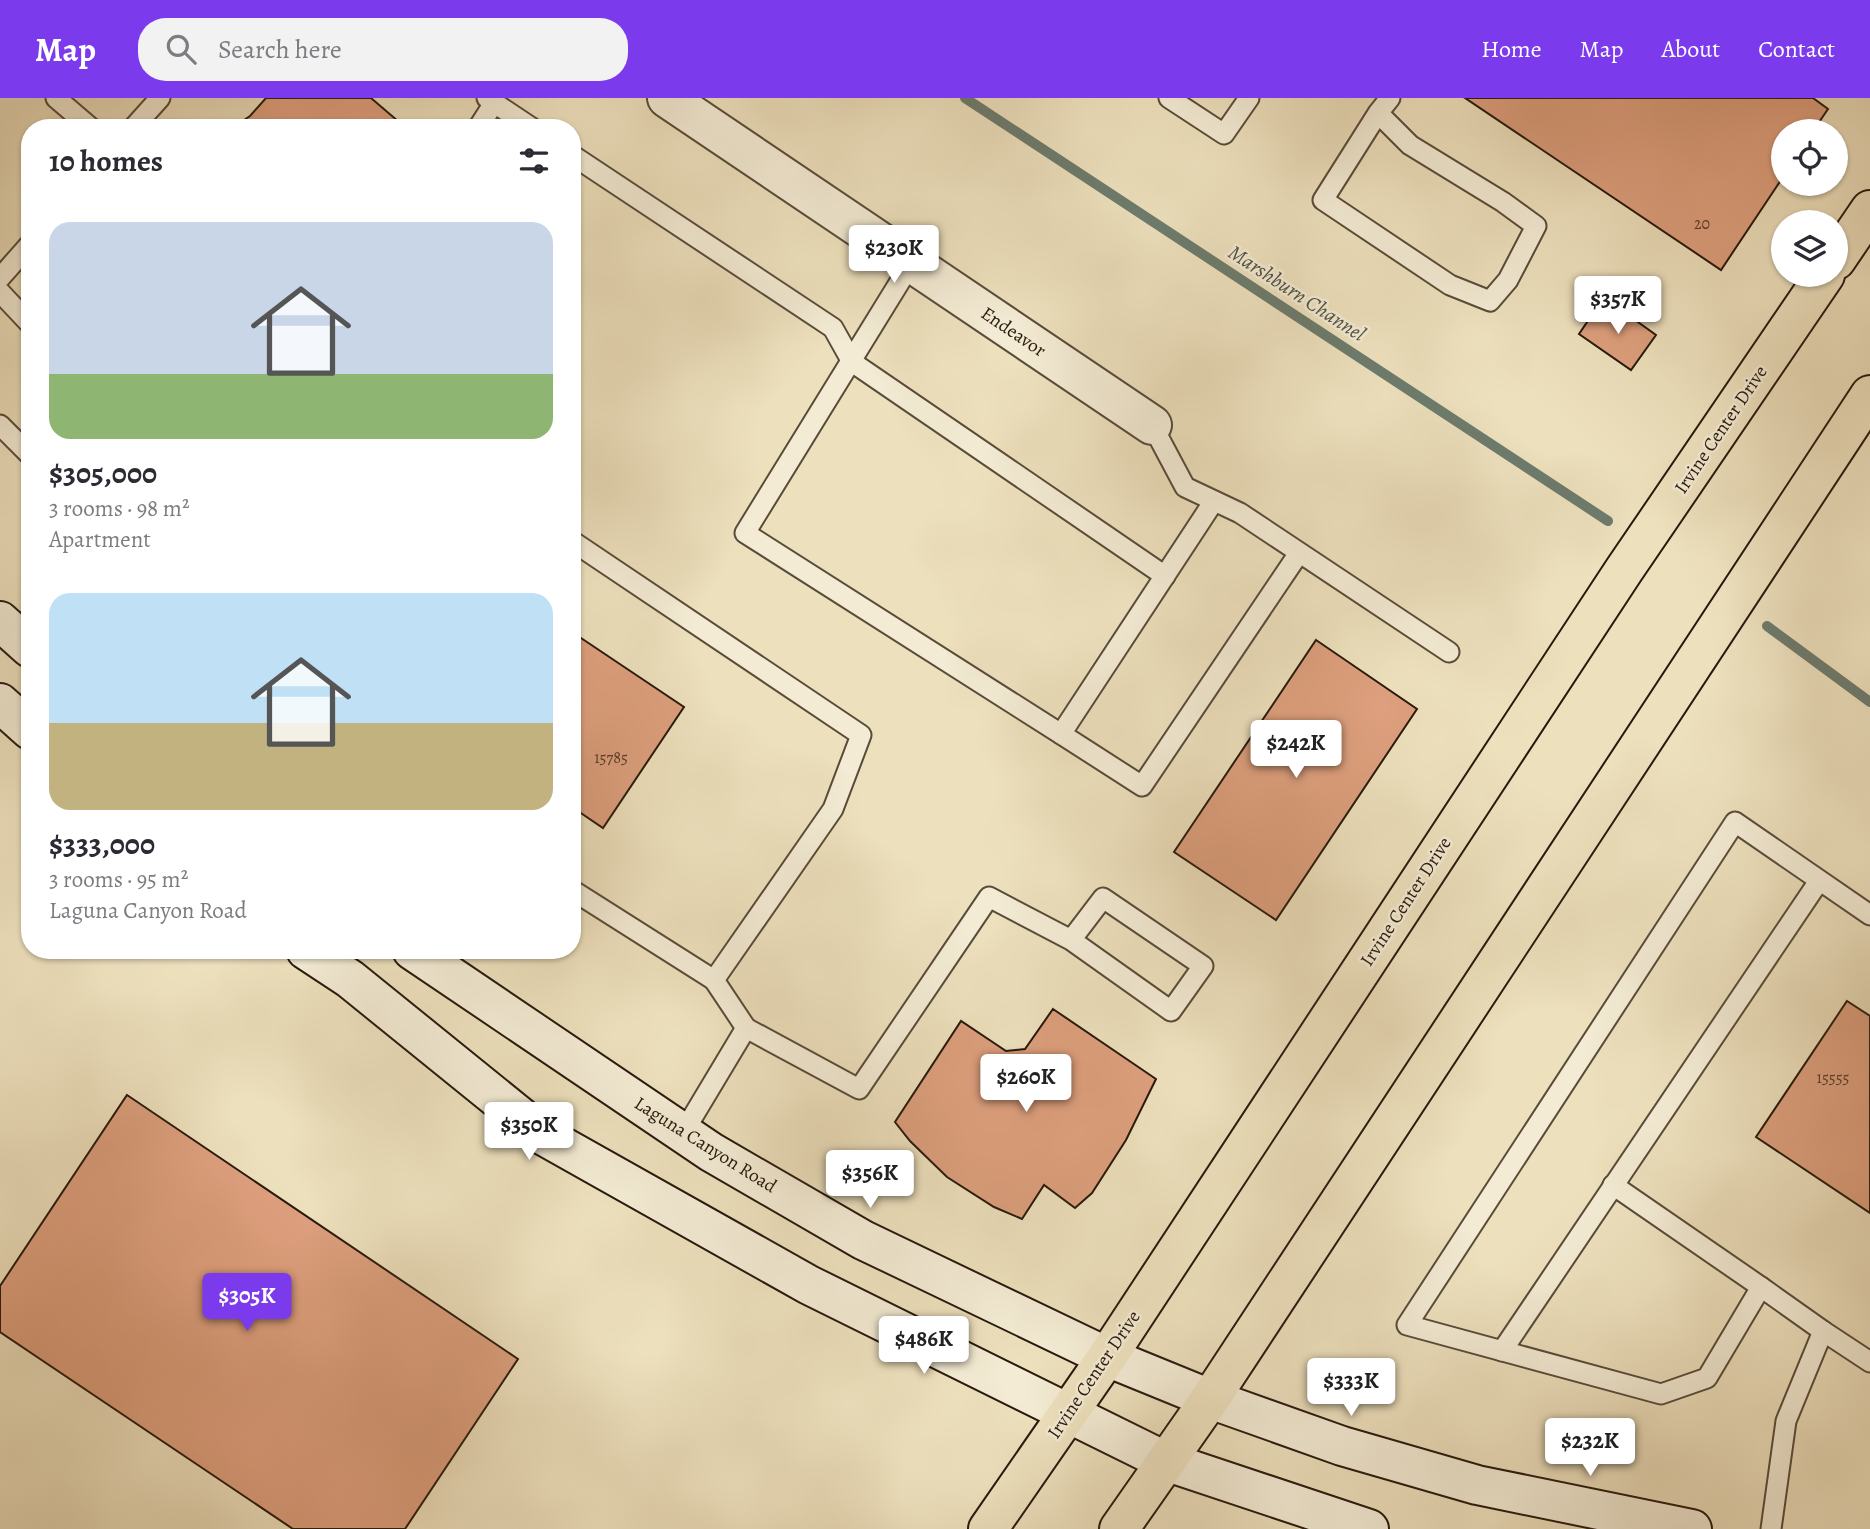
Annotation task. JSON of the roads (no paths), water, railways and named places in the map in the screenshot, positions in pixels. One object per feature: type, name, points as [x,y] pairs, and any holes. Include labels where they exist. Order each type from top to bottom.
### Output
[{"type":"main road","name":"Endeavor","points":[[667,98],[1152,425]]},
{"type":"main road","points":[[1848,242],[1870,210]]},
{"type":"main road","name":"Irvine Center Drive","points":[[988,1529],[1107,1357],[1624,570],[1817,287]]},
{"type":"main road","points":[[1119,1529],[1210,1399],[1870,395]]},
{"type":"main road","points":[[0,621],[21,640]]},
{"type":"main road","points":[[0,703],[21,722]]},
{"type":"main road","points":[[320,959],[350,979],[544,1136],[810,1285],[1165,1461],[1369,1529]]},
{"type":"main road","name":"Laguna Canyon Road","points":[[425,959],[683,1133],[863,1240],[1107,1357],[1210,1399],[1342,1446],[1477,1485],[1692,1529]]},
{"type":"lane","points":[[56,98],[80,119]]},
{"type":"lane","points":[[141,119],[160,98]]},
{"type":"lane","points":[[1169,98],[1224,134],[1249,98]]},
{"type":"lane","points":[[482,119],[491,100],[519,119]]},
{"type":"lane","points":[[1384,106],[1410,145],[1503,202],[1536,226],[1508,280],[1490,301],[1450,285],[1323,200],[1384,106]]},
{"type":"lane","points":[[581,161],[833,328],[852,362],[1165,576]]},
{"type":"lane","points":[[0,278],[21,254]]},
{"type":"lane","points":[[912,262],[745,533],[1142,786],[1299,552]]},
{"type":"lane","points":[[0,292],[21,314]]},
{"type":"lane","points":[[0,425],[21,446]]},
{"type":"lane","points":[[1152,425],[1185,487],[1240,513],[1449,652]]},
{"type":"lane","points":[[1061,734],[1214,501]]},
{"type":"lane","points":[[581,547],[773,679],[861,735],[833,809],[714,980]]},
{"type":"lane","points":[[1761,1287],[1707,1378],[1661,1394],[1407,1325],[1735,822],[1870,915]]},
{"type":"lane","points":[[1502,1351],[1819,881]]},
{"type":"lane","points":[[581,896],[714,980],[746,1028],[859,1089],[989,897],[1071,940],[1171,1011],[1203,966],[1103,898],[1071,940]]},
{"type":"lane","points":[[683,1133],[746,1028]]},
{"type":"lane","points":[[1613,1185],[1870,1362]]},
{"type":"lane","points":[[1772,1529],[1786,1420],[1823,1331]]},
{"type":"waterway","name":"Marshburn Channel","points":[[965,98],[1608,521]]},
{"type":"waterway","name":"Marshburn Channel","points":[[1767,626],[1870,702]]}]
